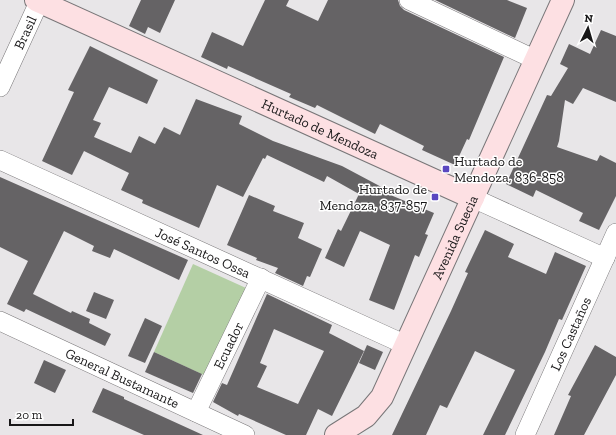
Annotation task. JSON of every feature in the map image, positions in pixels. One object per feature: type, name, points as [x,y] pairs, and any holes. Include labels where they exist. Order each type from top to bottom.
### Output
[{"type":"main road","name":"Hurtado de Mendoza","points":[[39,0],[472,198]]},
{"type":"main road","name":"Avenida Suecia","points":[[336,435],[366,416],[382,397],[563,0]]},
{"type":"street","name":"Brasil","points":[[0,88],[39,0]]},
{"type":"street","points":[[409,0],[536,60]]},
{"type":"street","name":"José Santos Ossa","points":[[0,160],[406,345]]},
{"type":"street","name":"Hurtado de Mendoza","points":[[472,198],[605,258]]},
{"type":"street","name":"Los Castaños","points":[[525,435],[616,233]]},
{"type":"street","name":"Ecuador","points":[[196,412],[261,278]]},
{"type":"street","name":"General Bustamante","points":[[0,321],[245,435]]},
{"type":"green space","points":[[193,264],[246,288],[206,376],[154,352]]},
{"type":"building","points":[[141,0],[175,0],[160,33],[148,27],[145,34],[129,26]]},
{"type":"building","points":[[265,0],[289,0],[286,6],[318,21],[328,0],[398,0],[400,6],[404,10],[504,57],[469,140],[467,139],[455,165],[422,150],[424,146],[380,124],[375,134],[317,105],[315,108],[289,97],[291,94],[228,66],[227,69],[201,57],[212,32],[243,46]]},
{"type":"building","points":[[435,0],[507,0],[527,8],[515,38]]},
{"type":"building","points":[[601,30],[616,36],[616,102],[583,88],[573,104],[565,100],[557,147],[597,161],[600,155],[616,163],[616,196],[599,230],[579,221],[583,213],[536,190],[533,197],[506,184],[547,95],[551,96],[568,68],[560,64],[569,44],[590,54]]},
{"type":"building","points":[[90,46],[158,80],[147,104],[109,87],[93,120],[101,123],[94,137],[131,153],[139,136],[155,144],[164,127],[180,135],[196,99],[242,116],[239,124],[273,141],[342,166],[389,191],[388,194],[434,213],[425,234],[428,235],[419,257],[415,255],[394,310],[369,300],[390,245],[360,231],[344,267],[325,258],[338,229],[341,231],[359,194],[327,176],[324,182],[267,155],[265,159],[263,158],[243,197],[217,185],[199,228],[142,203],[143,200],[121,190],[129,173],[84,151],[72,175],[42,161],[74,92],[68,90]]},
{"type":"building","points":[[0,177],[188,260],[179,280],[114,249],[110,258],[92,251],[94,246],[64,231],[33,294],[71,313],[72,311],[90,319],[89,323],[111,334],[105,346],[26,309],[24,312],[7,304],[28,261],[0,247]]},
{"type":"building","points":[[249,195],[275,206],[273,211],[304,223],[298,238],[322,249],[310,277],[307,276],[303,286],[275,273],[278,268],[256,260],[257,258],[227,245]]},
{"type":"building","points":[[485,230],[514,244],[508,257],[546,274],[555,252],[586,266],[562,320],[559,319],[545,352],[505,435],[483,435],[515,370],[475,351],[447,408],[440,405],[426,435],[392,435],[451,311],[468,273],[465,272]]},
{"type":"building","points":[[94,292],[114,300],[106,319],[86,311]]},
{"type":"building","points":[[267,294],[332,325],[329,333],[364,351],[332,416],[318,409],[306,435],[286,435],[239,414],[238,416],[213,402],[222,383],[227,385]],"holes":[[[274,329],[324,351],[298,404],[257,387],[267,366],[260,363]]]},
{"type":"building","points":[[145,318],[162,326],[145,363],[128,356]]},
{"type":"building","points":[[367,345],[383,352],[375,370],[359,363]]},
{"type":"building","points":[[595,345],[616,357],[616,375],[584,435],[554,435],[571,396],[568,395]]},
{"type":"building","points":[[154,352],[202,374],[193,393],[145,372]]},
{"type":"building","points":[[44,360],[66,370],[55,393],[34,383]]},
{"type":"building","points":[[103,388],[203,435],[144,435],[92,412]]},
{"type":"place","name":"Hurtado de Mendoza, 836-858","points":[[446,169]]},
{"type":"place","name":"Hurtado de Mendoza, 837-857","points":[[435,197]]}]
